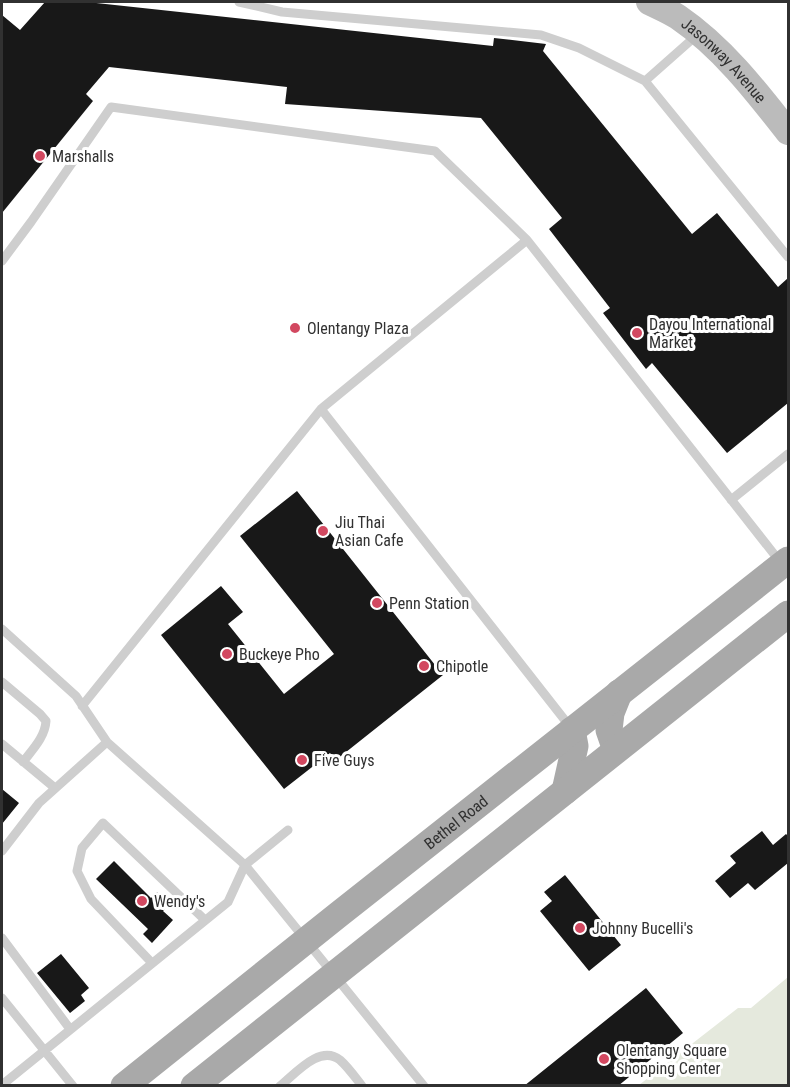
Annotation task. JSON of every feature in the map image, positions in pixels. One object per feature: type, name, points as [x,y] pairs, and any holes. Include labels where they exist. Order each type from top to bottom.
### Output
[{"type":"main road","name":"Bethel Road","points":[[124,1086],[786,563]]},
{"type":"main road","points":[[195,1086],[789,614]]},
{"type":"main road","points":[[616,750],[609,730],[611,713],[619,693]]},
{"type":"main road","points":[[566,792],[575,746],[572,730]]},
{"type":"street","name":"Jasonway Avenue","points":[[649,2],[677,16],[699,34],[727,60],[789,132]]},
{"type":"lane","points":[[239,2],[282,12],[541,35],[579,48],[645,81],[789,258]]},
{"type":"lane","points":[[645,81],[699,34]]},
{"type":"lane","points":[[2,261],[111,107],[435,151],[527,240],[731,500],[786,563]]},
{"type":"lane","points":[[82,706],[321,409],[527,240]]},
{"type":"lane","points":[[321,409],[572,730]]},
{"type":"lane","points":[[731,500],[789,454]]},
{"type":"lane","points":[[2,629],[76,696],[107,742],[245,865],[424,1086]]},
{"type":"lane","points":[[2,682],[46,721],[41,737],[23,762]]},
{"type":"lane","points":[[2,851],[39,803],[107,742]]},
{"type":"lane","points":[[2,744],[55,788]]},
{"type":"lane","points":[[152,963],[91,899],[77,871],[82,848],[103,823],[205,920]]},
{"type":"lane","points":[[2,1085],[228,902],[245,865],[288,830]]},
{"type":"lane","points":[[2,938],[70,1029]]},
{"type":"lane","points":[[2,998],[73,1086]]},
{"type":"lane","points":[[280,1086],[313,1059],[322,1055],[333,1055],[342,1061],[362,1086]]},
{"type":"shaded area","points":[[788,977],[788,1085],[639,1085],[738,1008],[751,1008]]},
{"type":"building","points":[[45,2],[87,2],[493,46],[494,38],[546,44],[543,51],[692,234],[717,213],[778,287],[788,278],[788,403],[727,453],[652,363],[646,369],[603,313],[610,308],[549,229],[562,218],[481,118],[285,104],[287,87],[109,67],[86,94],[93,101],[2,213],[2,15],[20,30]]},
{"type":"building","points":[[297,491],[443,675],[336,760],[330,753],[284,789],[161,635],[221,586],[243,612],[228,624],[284,694],[334,654],[240,536]]},
{"type":"building","points":[[2,789],[19,803],[2,824]]},
{"type":"building","points":[[762,831],[773,845],[786,834],[788,836],[788,863],[755,890],[748,883],[730,898],[715,881],[736,863],[730,856]]},
{"type":"building","name":"Wendy's","points":[[114,861],[151,898],[157,892],[169,904],[163,911],[173,920],[152,943],[143,934],[148,929],[96,879]]},
{"type":"building","name":"Johnny Bucelli's","points":[[565,875],[621,945],[589,971],[540,911],[552,901],[544,892]]},
{"type":"building","points":[[61,954],[89,988],[81,995],[85,1001],[70,1013],[37,973]]},
{"type":"building","name":"Olentangy Square Shopping Center","points":[[646,988],[683,1033],[618,1086],[524,1086]]},
{"type":"place","name":"Marshalls","points":[[40,156]]},
{"type":"place","name":"Olentangy Plaza","points":[[295,328]]},
{"type":"place","name":"Dayou International Market","points":[[637,333]]},
{"type":"place","name":"Jiu Thai Asian Cafe","points":[[323,531]]},
{"type":"place","name":"Penn Station","points":[[377,603]]},
{"type":"place","name":"Buckeye Pho","points":[[227,654]]},
{"type":"place","name":"Chipotle","points":[[424,666]]},
{"type":"place","name":"Five Guys","points":[[302,760]]},
{"type":"place","name":"Wendy's","points":[[142,901]]},
{"type":"place","name":"Johnny Bucelli's","points":[[580,928]]},
{"type":"place","name":"Olentangy Square Shopping Center","points":[[604,1059]]}]
